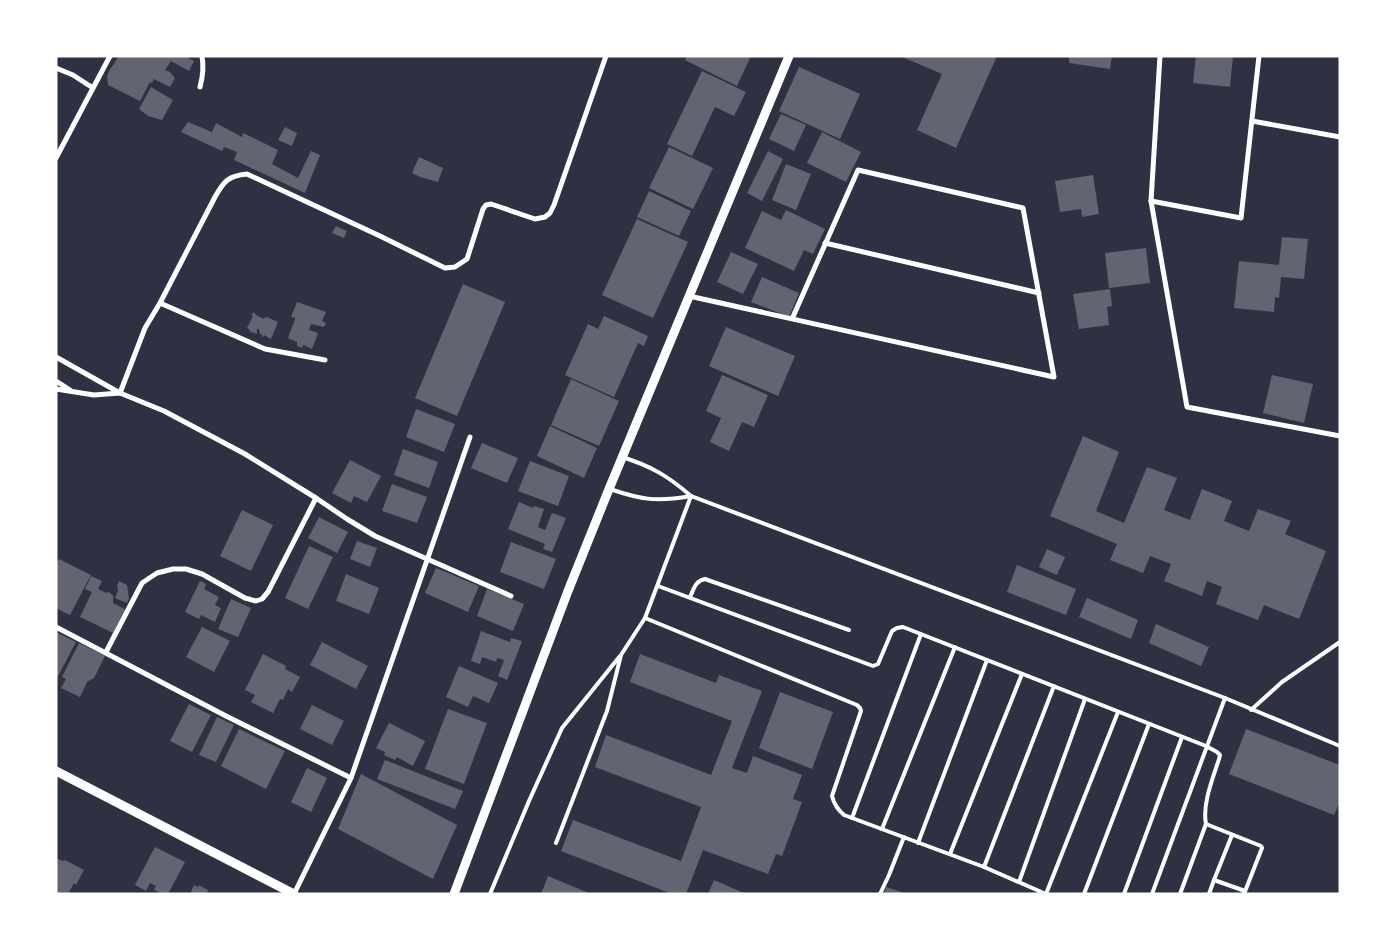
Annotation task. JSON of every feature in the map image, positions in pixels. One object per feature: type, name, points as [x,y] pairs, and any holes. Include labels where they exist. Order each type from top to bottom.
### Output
[{"type":"street","points":[[56,158],[110,56]]},
{"type":"street","points":[[200,87],[204,65],[202,56]]},
{"type":"street","points":[[120,393],[145,328],[222,185],[229,179],[247,174],[445,268],[455,268],[466,260],[482,209],[486,206],[491,204],[536,219],[545,217],[550,213],[606,56]]},
{"type":"street","points":[[454,894],[568,591],[789,56]]},
{"type":"street","points":[[1160,56],[1151,202],[1187,407],[1340,436]]},
{"type":"street","points":[[1151,202],[1241,218],[1260,56]]},
{"type":"street","points":[[56,68],[73,75],[93,88]]},
{"type":"street","points":[[1252,121],[1340,137]]},
{"type":"street","points":[[689,296],[792,319],[1054,377],[1023,208],[858,170],[792,319]]},
{"type":"street","points":[[825,243],[1038,293]]},
{"type":"street","points":[[160,303],[265,349],[325,360]]},
{"type":"street","points":[[56,357],[120,393],[164,411],[245,454],[375,536],[511,596]]},
{"type":"street","points":[[56,381],[72,392]]},
{"type":"street","points":[[56,389],[94,394],[120,393]]},
{"type":"street","points":[[56,771],[294,894],[351,778],[470,437]]},
{"type":"street","points":[[106,652],[142,583],[157,573],[173,569],[186,569],[202,574],[245,598],[262,599],[268,592],[316,498]]},
{"type":"street","points":[[56,627],[226,716],[351,778]]},
{"type":"lane","points":[[622,457],[660,472],[691,496],[1225,698],[1340,746]]},
{"type":"lane","points":[[609,489],[633,497],[652,500],[691,496]]},
{"type":"lane","points":[[490,894],[562,728],[621,656],[645,618],[691,496]]},
{"type":"lane","points":[[690,597],[696,584],[700,580],[705,579],[849,630]]},
{"type":"lane","points":[[658,586],[873,666],[878,664],[892,631],[903,627],[1206,746],[1217,752],[1220,755],[1205,807],[1206,824],[1180,894]]},
{"type":"lane","points":[[645,618],[857,705],[861,711],[832,796],[838,810],[844,815],[984,867],[1046,894],[1118,712]]},
{"type":"lane","points":[[852,818],[921,634]]},
{"type":"lane","points":[[1251,710],[1282,682],[1340,642]]},
{"type":"lane","points":[[882,829],[955,647]]},
{"type":"lane","points":[[556,843],[607,712],[621,656]]},
{"type":"lane","points":[[918,842],[987,660]]},
{"type":"lane","points":[[950,854],[1022,674]]},
{"type":"lane","points":[[984,867],[1054,686]]},
{"type":"lane","points":[[1152,894],[1225,698]]},
{"type":"lane","points":[[1019,882],[1085,699]]},
{"type":"lane","points":[[1084,894],[1149,724]]},
{"type":"lane","points":[[1124,894],[1182,737]]},
{"type":"lane","points":[[1206,824],[1262,848],[1245,892],[1214,880]]},
{"type":"lane","points":[[1209,894],[1232,835]]},
{"type":"lane","points":[[880,894],[904,837]]},
{"type":"building","points":[[119,56],[181,56],[194,61],[189,71],[171,61],[165,70],[170,72],[175,78],[170,87],[154,79],[152,83],[150,82],[140,101],[108,85],[107,76]]},
{"type":"building","points":[[687,56],[751,56],[737,86],[685,60]]},
{"type":"building","points":[[900,56],[997,56],[956,148],[917,130],[942,74]]},
{"type":"building","points":[[1069,56],[1112,56],[1110,69],[1069,63]]},
{"type":"building","points":[[1196,56],[1233,56],[1230,87],[1193,83]]},
{"type":"building","points":[[799,67],[860,94],[840,139],[779,111]]},
{"type":"building","points":[[702,71],[746,92],[734,116],[715,107],[692,156],[667,144]]},
{"type":"building","points":[[151,87],[173,100],[162,120],[148,116],[139,109]]},
{"type":"building","points":[[781,114],[806,125],[794,151],[769,139]]},
{"type":"building","points":[[188,122],[212,132],[216,123],[242,137],[243,133],[278,150],[272,164],[298,178],[311,151],[320,155],[305,193],[234,160],[237,152],[224,147],[222,151],[181,132]]},
{"type":"building","points":[[285,127],[297,133],[292,146],[278,140]]},
{"type":"building","points":[[822,132],[861,152],[846,182],[807,163]]},
{"type":"building","points":[[669,147],[713,168],[693,209],[649,188]]},
{"type":"building","points":[[768,151],[783,159],[762,201],[747,193]]},
{"type":"building","points":[[419,157],[443,168],[438,182],[412,173]]},
{"type":"building","points":[[786,164],[811,174],[796,210],[772,200]]},
{"type":"building","points":[[1093,175],[1099,214],[1082,217],[1081,209],[1060,212],[1055,181]]},
{"type":"building","points":[[649,191],[691,211],[679,236],[637,217]]},
{"type":"building","points":[[786,210],[825,229],[813,254],[804,250],[794,271],[745,248],[762,211],[781,220]]},
{"type":"building","points":[[637,219],[688,242],[653,318],[602,295]]},
{"type":"building","points":[[336,226],[347,231],[344,238],[332,233]]},
{"type":"building","points":[[1282,237],[1308,239],[1304,279],[1281,277],[1279,298],[1275,297],[1274,312],[1234,308],[1239,261],[1279,265]]},
{"type":"building","points":[[1146,248],[1150,283],[1109,288],[1105,253]]},
{"type":"building","points":[[731,252],[758,264],[743,294],[717,282]]},
{"type":"building","points":[[762,277],[799,293],[789,317],[751,302]]},
{"type":"building","points":[[463,284],[505,302],[457,416],[415,398]]},
{"type":"building","points":[[1110,289],[1112,306],[1107,307],[1109,325],[1079,329],[1073,294]]},
{"type":"building","points":[[297,302],[326,312],[322,321],[326,323],[324,327],[311,324],[309,330],[318,333],[312,349],[303,345],[302,348],[297,346],[297,342],[288,338],[295,319],[295,316],[294,318],[291,317]]},
{"type":"building","points":[[254,312],[262,319],[267,317],[278,322],[271,339],[264,335],[262,337],[259,329],[257,329],[257,334],[249,331],[247,328],[253,316],[251,315]]},
{"type":"building","points":[[604,316],[648,336],[644,346],[638,343],[614,397],[565,375],[588,324],[598,329]]},
{"type":"building","points":[[726,327],[795,356],[778,396],[709,366]]},
{"type":"building","points":[[722,375],[768,395],[754,427],[742,422],[729,451],[710,442],[721,418],[706,411]]},
{"type":"building","points":[[1272,375],[1313,384],[1304,423],[1263,413]]},
{"type":"building","points":[[571,379],[619,401],[599,446],[551,425]]},
{"type":"building","points":[[416,409],[455,424],[444,452],[406,437]]},
{"type":"building","points":[[550,426],[597,448],[584,478],[537,456]]},
{"type":"building","points":[[1083,436],[1119,452],[1096,511],[1124,523],[1147,467],[1177,478],[1164,510],[1190,520],[1202,489],[1232,501],[1224,521],[1249,531],[1258,509],[1291,521],[1285,534],[1326,551],[1299,619],[1264,605],[1258,620],[1216,604],[1222,587],[1207,581],[1202,596],[1164,581],[1171,564],[1150,556],[1143,573],[1110,560],[1117,544],[1050,516]]},
{"type":"building","points":[[482,443],[518,458],[507,483],[471,468]]},
{"type":"building","points":[[403,449],[438,462],[429,488],[394,475]]},
{"type":"building","points":[[350,460],[381,476],[367,502],[354,496],[351,503],[332,493]]},
{"type":"building","points":[[530,461],[569,476],[558,506],[518,491]]},
{"type":"building","points":[[392,484],[427,497],[417,523],[382,511]]},
{"type":"building","points":[[519,502],[533,508],[534,506],[544,509],[538,527],[545,530],[552,513],[566,518],[552,552],[543,549],[545,544],[508,529]]},
{"type":"building","points":[[242,510],[273,525],[251,571],[220,556]]},
{"type":"building","points":[[319,517],[348,532],[337,553],[308,538]]},
{"type":"building","points":[[357,541],[377,548],[370,567],[350,559]]},
{"type":"building","points":[[511,542],[556,559],[544,589],[500,572]]},
{"type":"building","points":[[309,546],[333,557],[308,609],[285,598]]},
{"type":"building","points":[[1047,549],[1065,557],[1057,575],[1039,567]]},
{"type":"building","points":[[59,559],[91,575],[70,615],[56,608],[56,564]]},
{"type":"building","points":[[1017,565],[1076,589],[1066,615],[1007,592]]},
{"type":"building","points":[[436,568],[479,586],[468,612],[425,593]]},
{"type":"building","points":[[346,574],[379,588],[369,614],[336,601]]},
{"type":"building","points":[[91,576],[102,581],[98,589],[113,595],[113,603],[125,609],[113,633],[80,617],[92,592],[85,589]]},
{"type":"building","points":[[119,581],[127,585],[129,598],[127,603],[115,598]]},
{"type":"building","points":[[200,581],[206,584],[204,589],[219,597],[215,605],[221,608],[215,622],[201,615],[199,619],[185,612]]},
{"type":"building","points":[[487,589],[524,604],[513,631],[477,616]]},
{"type":"building","points":[[1087,598],[1138,620],[1131,639],[1079,617]]},
{"type":"building","points":[[231,599],[251,608],[238,637],[218,629]]},
{"type":"building","points":[[1156,624],[1209,647],[1201,666],[1149,643]]},
{"type":"building","points":[[202,627],[230,641],[214,672],[186,657]]},
{"type":"building","points":[[481,631],[510,642],[511,638],[522,641],[507,680],[498,676],[504,660],[497,658],[496,662],[482,657],[480,664],[471,661]]},
{"type":"building","points":[[56,632],[76,642],[56,680]]},
{"type":"building","points":[[322,642],[368,666],[356,689],[310,665]]},
{"type":"building","points":[[79,643],[105,656],[94,678],[87,682],[80,697],[61,688],[66,679],[62,677]]},
{"type":"building","points":[[263,654],[286,666],[285,669],[300,677],[292,692],[288,689],[283,700],[280,699],[273,713],[251,702],[255,695],[245,690]]},
{"type":"building","points":[[640,654],[716,683],[719,675],[762,691],[732,768],[747,773],[753,756],[802,775],[793,799],[802,802],[782,856],[776,854],[768,874],[703,850],[686,894],[666,894],[667,892],[561,851],[573,820],[681,861],[701,807],[595,767],[606,735],[711,775],[732,721],[630,682]]},
{"type":"building","points":[[459,666],[498,683],[489,703],[473,696],[468,707],[446,697]]},
{"type":"building","points":[[780,692],[833,712],[812,769],[759,748]]},
{"type":"building","points":[[189,704],[211,715],[192,752],[170,741]]},
{"type":"building","points":[[312,705],[344,721],[332,745],[300,729]]},
{"type":"building","points":[[448,709],[487,723],[464,784],[425,769]]},
{"type":"building","points":[[217,717],[234,725],[216,762],[199,755]]},
{"type":"building","points":[[389,723],[425,741],[413,766],[397,757],[395,760],[384,755],[385,752],[376,748]]},
{"type":"building","points":[[239,729],[285,751],[266,789],[221,766]]},
{"type":"building","points":[[1246,729],[1340,765],[1340,802],[1334,815],[1229,774]]},
{"type":"building","points":[[385,760],[463,791],[455,809],[377,779]]},
{"type":"building","points":[[307,768],[327,778],[311,812],[291,802]]},
{"type":"building","points":[[361,774],[457,825],[433,879],[338,829]]},
{"type":"building","points":[[155,847],[185,862],[168,894],[154,890],[156,886],[150,883],[146,891],[135,885]]},
{"type":"building","points":[[58,859],[67,861],[84,870],[76,885],[74,883],[69,892],[72,894],[56,894],[56,863]]},
{"type":"building","points":[[548,876],[591,894],[541,894]]},
{"type":"building","points":[[714,880],[746,894],[708,894]]},
{"type":"building","points":[[194,885],[198,887],[199,885],[208,890],[207,892],[210,894],[190,894]]},
{"type":"building","points":[[886,887],[904,893],[904,894],[884,894]]}]
